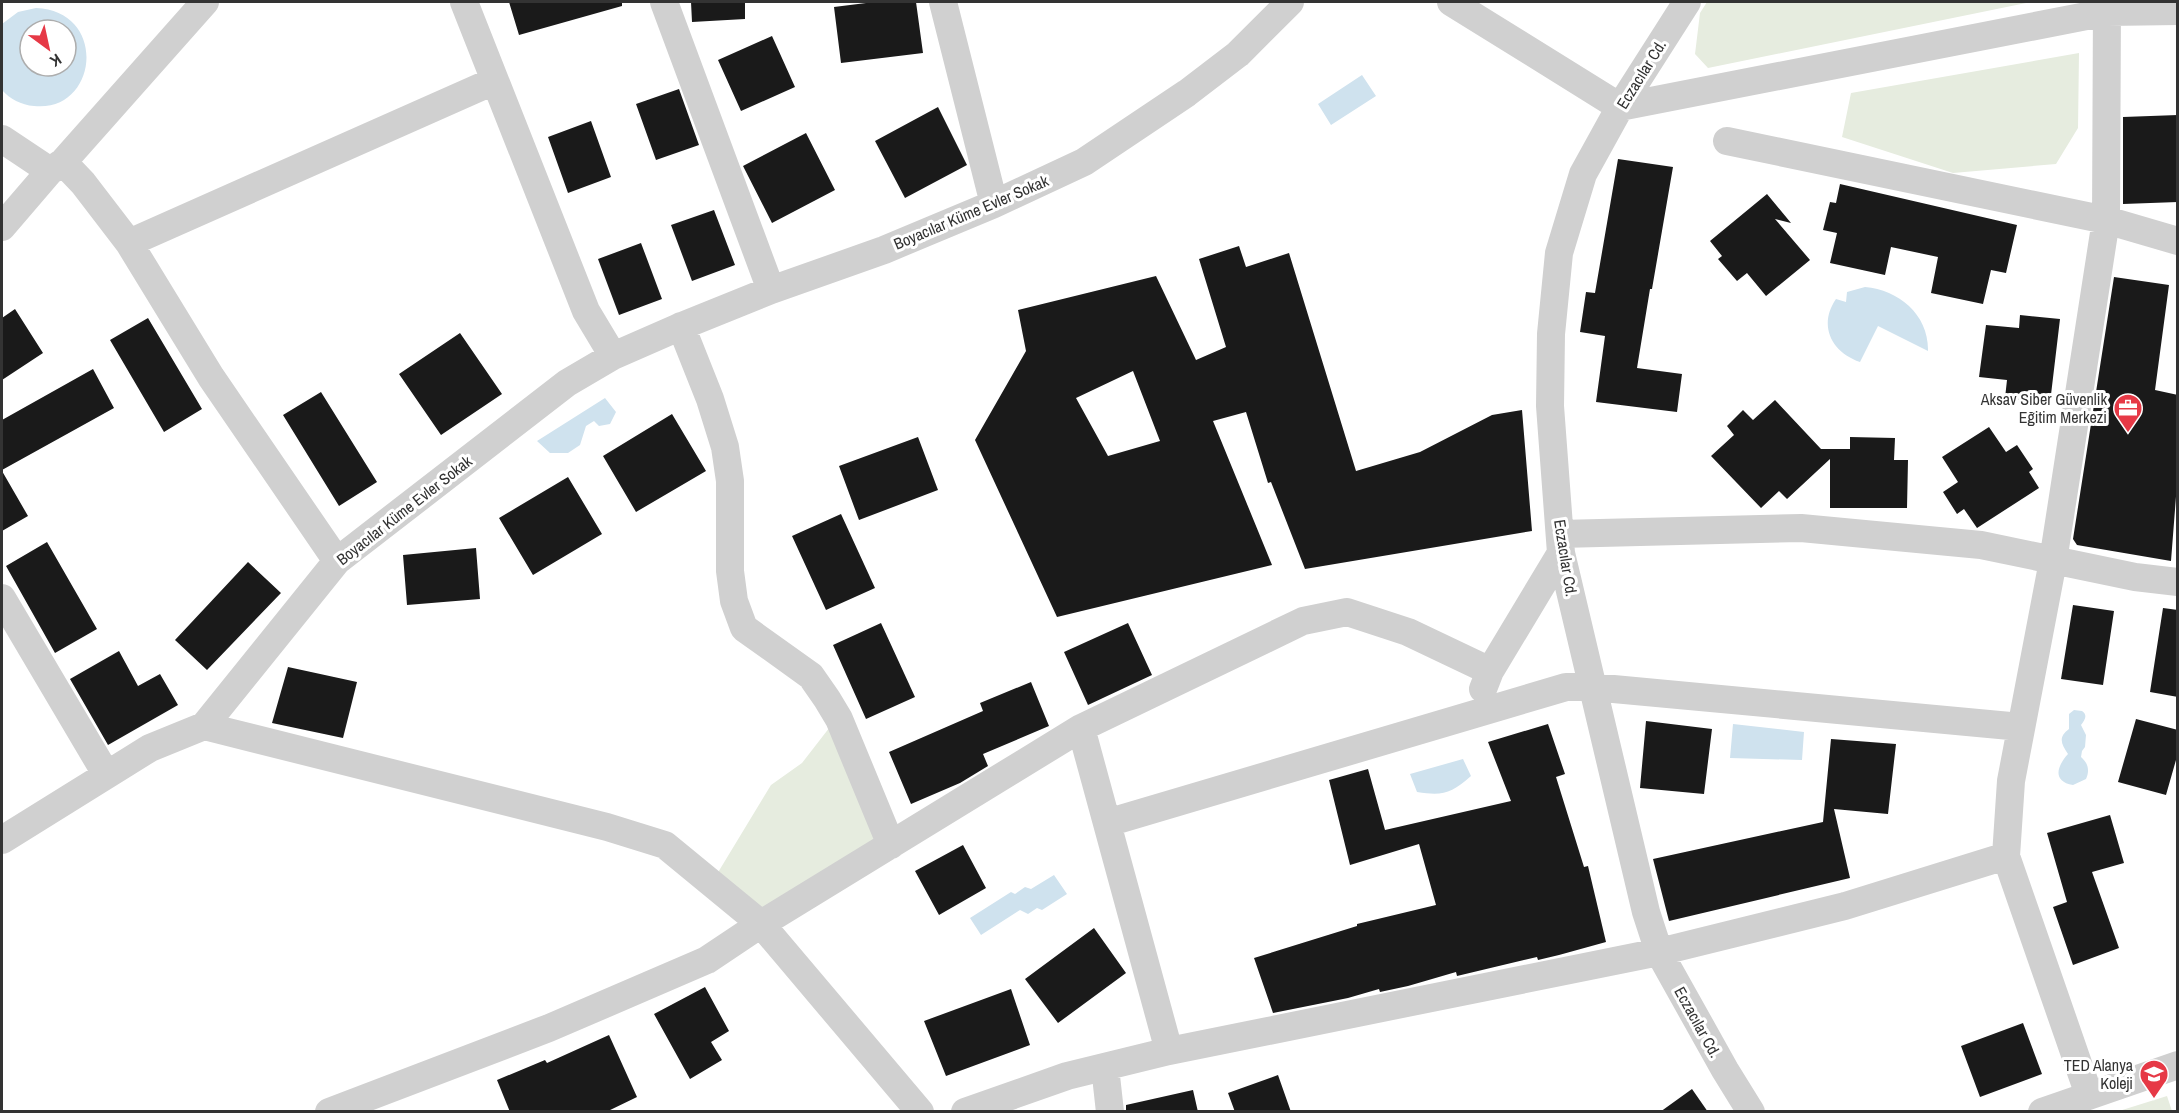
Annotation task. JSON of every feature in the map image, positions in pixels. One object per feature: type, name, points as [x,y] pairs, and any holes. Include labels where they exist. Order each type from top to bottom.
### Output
[{"type":"street","points":[[2,227],[205,2]]},
{"type":"street","points":[[464,2],[586,311],[613,356]]},
{"type":"street","points":[[664,2],[771,290]]},
{"type":"street","points":[[943,2],[993,204]]},
{"type":"street","name":"Boyacılar Küme Evler Sokak","points":[[204,726],[337,561],[567,383],[613,356],[681,326],[771,290],[884,250],[1084,162],[1187,93],[1238,54],[1290,2]]},
{"type":"street","points":[[1451,2],[1620,107],[2107,7],[2178,11]]},
{"type":"street","name":"Eczacılar Cd.","points":[[1687,2],[1620,107],[1583,174],[1559,253],[1551,334],[1550,406],[1561,544],[1592,687],[1646,912],[1659,952],[1751,1112]]},
{"type":"street","points":[[2089,1095],[2006,856],[2012,781],[2053,561],[2106,220],[2107,7]]},
{"type":"street","points":[[129,243],[494,81]]},
{"type":"street","points":[[2,139],[56,166],[82,183],[129,243],[211,377],[337,561]]},
{"type":"street","points":[[1727,141],[2106,220],[2178,241]]},
{"type":"street","points":[[681,326],[710,399],[725,447],[730,481],[730,571],[734,601],[744,628],[810,676],[821,691],[839,719],[891,845]]},
{"type":"street","points":[[1475,713],[1490,671],[1561,544],[1801,528],[1981,545],[2134,577],[2178,582]]},
{"type":"street","points":[[2,598],[106,774]]},
{"type":"street","points":[[329,1112],[549,1028],[707,960],[761,924],[1081,728],[1303,621],[1347,612],[1408,632],[1490,671]]},
{"type":"street","points":[[1107,824],[1566,687],[1592,687],[2021,727]]},
{"type":"street","points":[[2,840],[150,748],[204,726],[607,827],[665,844],[761,924],[920,1112]]},
{"type":"street","points":[[1081,728],[1169,1051]]},
{"type":"street","points":[[965,1112],[1067,1076],[1169,1051],[1659,952],[1845,906],[2006,856]]},
{"type":"street","points":[[1105,1067],[1110,1112]]},
{"type":"street","points":[[2042,1112],[2089,1095],[2177,1069]]},
{"type":"shaded area","points":[[1707,2],[2031,2],[1708,68],[1695,54],[1700,13]]},
{"type":"shaded area","points":[[2079,53],[2078,128],[2056,164],[1953,173],[1842,137],[1851,93]]},
{"type":"shaded area","points":[[833,723],[884,843],[762,918],[714,879],[771,785],[802,763]]},
{"type":"shaded area","points":[[2167,1096],[2172,1111],[2119,1111]]},
{"type":"water","points":[[36,8],[59,13],[65,18],[18,18],[18,78],[78,78],[78,31],[84,42],[86,61],[82,79],[72,94],[55,104],[34,106],[12,99],[2,90],[2,24],[18,12]]},
{"type":"water","points":[[1362,75],[1376,96],[1331,125],[1318,104]]},
{"type":"water","points":[[1865,287],[1889,293],[1910,307],[1923,326],[1928,351],[1878,326],[1860,362],[1841,352],[1830,336],[1828,328],[1831,309],[1836,299],[1846,302],[1847,292]]},
{"type":"water","points":[[605,398],[616,412],[610,424],[599,426],[594,421],[586,426],[580,445],[568,453],[550,453],[537,441]]},
{"type":"water","points":[[2074,710],[2082,711],[2085,716],[2081,725],[2086,735],[2081,757],[2087,764],[2088,770],[2086,779],[2073,785],[2062,780],[2058,772],[2068,754],[2062,744],[2062,738],[2069,729],[2069,714]]},
{"type":"water","points":[[1733,724],[1804,732],[1802,760],[1730,758]]},
{"type":"water","points":[[1463,759],[1471,776],[1458,787],[1433,794],[1417,792],[1410,774]]},
{"type":"water","points":[[1054,875],[1067,894],[1042,910],[1037,908],[1028,914],[1020,910],[981,935],[970,918],[1011,892],[1015,894],[1025,887],[1031,889]]},
{"type":"building","points":[[509,2],[622,2],[622,6],[519,35]]},
{"type":"building","points":[[691,2],[745,2],[745,19],[692,22]]},
{"type":"building","points":[[874,2],[916,2],[923,53],[841,63],[834,7]]},
{"type":"building","points":[[772,36],[795,87],[741,111],[718,60]]},
{"type":"building","points":[[679,89],[699,145],[656,160],[636,104]]},
{"type":"building","points":[[938,107],[967,165],[905,198],[875,141]]},
{"type":"building","points":[[2178,115],[2178,202],[2123,204],[2123,117]]},
{"type":"building","points":[[591,121],[611,177],[568,193],[548,137]]},
{"type":"building","points":[[806,133],[835,190],[772,223],[743,166]]},
{"type":"building","points":[[1618,159],[1673,167],[1637,368],[1682,374],[1677,412],[1596,402],[1605,336],[1580,332],[1586,292],[1595,293]]},
{"type":"building","points":[[1840,184],[2017,225],[2006,273],[1991,270],[1983,304],[1931,293],[1938,257],[1891,247],[1885,275],[1830,263],[1837,233],[1823,230],[1830,202],[1836,203]]},
{"type":"building","points":[[1767,194],[1791,223],[1775,219],[1810,260],[1766,296],[1747,273],[1737,281],[1718,259],[1722,256],[1710,241]]},
{"type":"building","points":[[714,210],[735,265],[692,281],[671,225]]},
{"type":"building","points":[[641,243],[662,299],[619,315],[598,259]]},
{"type":"building","points":[[1239,246],[1246,267],[1289,253],[1356,471],[1420,452],[1492,415],[1522,410],[1532,531],[1305,569],[1271,482],[1268,483],[1246,412],[1213,421],[1272,565],[1057,617],[975,440],[1026,351],[1018,310],[1156,276],[1196,360],[1226,347],[1199,259]],"holes":[[[1133,371],[1160,441],[1108,456],[1076,398]]]},
{"type":"building","name":"Aksav Siber Güvenlik Eğitim Merkezi","points":[[2114,277],[2169,285],[2155,390],[2178,395],[2178,471],[2171,561],[2077,545],[2073,539]]},
{"type":"building","points":[[15,309],[43,353],[2,380],[2,318]]},
{"type":"building","points":[[2020,315],[2060,319],[2050,403],[2005,398],[2007,380],[1979,377],[1986,325],[2019,328]]},
{"type":"building","points":[[148,318],[202,409],[164,432],[110,340]]},
{"type":"building","points":[[460,333],[502,394],[441,435],[399,374]]},
{"type":"building","points":[[93,369],[114,408],[2,470],[2,420]]},
{"type":"building","points":[[321,392],[377,482],[339,506],[283,415]]},
{"type":"building","points":[[1775,400],[1821,449],[1850,449],[1850,437],[1895,438],[1894,460],[1908,460],[1907,508],[1830,508],[1830,459],[1787,499],[1779,491],[1761,508],[1711,456],[1734,435],[1727,426],[1743,410],[1753,420]]},
{"type":"building","points":[[672,414],[706,471],[636,512],[603,456]]},
{"type":"building","points":[[1989,427],[2006,452],[2017,445],[2033,469],[2029,472],[2039,488],[1977,528],[1964,509],[1957,514],[1943,492],[1958,482],[1942,457]]},
{"type":"building","points":[[918,437],[938,490],[859,520],[839,466]]},
{"type":"building","points":[[2,471],[28,516],[2,531]]},
{"type":"building","points":[[568,477],[602,534],[533,575],[499,518]]},
{"type":"building","points":[[841,514],[875,588],[826,610],[792,536]]},
{"type":"building","points":[[47,542],[97,629],[55,653],[6,566]]},
{"type":"building","points":[[476,548],[480,599],[407,605],[403,555]]},
{"type":"building","points":[[248,562],[281,593],[207,670],[175,640]]},
{"type":"building","points":[[2073,605],[2114,611],[2103,685],[2061,679]]},
{"type":"building","points":[[2163,608],[2178,610],[2178,697],[2150,692]]},
{"type":"building","points":[[881,623],[915,697],[866,719],[833,645]]},
{"type":"building","points":[[1128,623],[1152,675],[1088,705],[1064,652]]},
{"type":"building","points":[[119,651],[138,686],[160,674],[178,705],[108,745],[70,679]]},
{"type":"building","points":[[288,667],[357,682],[343,738],[272,723]]},
{"type":"building","points":[[1031,682],[1049,726],[983,754],[988,766],[960,783],[911,804],[889,752],[983,711],[980,703]]},
{"type":"building","points":[[2136,719],[2178,730],[2178,753],[2166,795],[2118,782]]},
{"type":"building","points":[[1646,721],[1712,729],[1704,794],[1640,788]]},
{"type":"building","points":[[1548,724],[1565,774],[1556,777],[1584,867],[1588,866],[1606,942],[1538,960],[1537,957],[1457,976],[1456,972],[1408,986],[1380,992],[1379,989],[1348,998],[1273,1013],[1254,958],[1357,926],[1357,924],[1436,905],[1419,844],[1350,865],[1329,780],[1368,769],[1385,830],[1511,801],[1488,742]]},
{"type":"building","points":[[1831,739],[1896,744],[1888,814],[1834,809],[1850,878],[1669,921],[1653,859],[1823,822]]},
{"type":"building","points":[[2110,815],[2124,863],[2092,872],[2119,948],[2073,965],[2053,907],[2067,902],[2047,833]]},
{"type":"building","points":[[963,845],[986,888],[939,915],[915,871]]},
{"type":"building","points":[[1094,928],[1126,973],[1058,1023],[1025,979]]},
{"type":"building","points":[[705,987],[729,1031],[711,1042],[722,1060],[690,1079],[654,1014]]},
{"type":"building","points":[[1011,989],[1030,1045],[946,1076],[924,1021]]},
{"type":"building","points":[[2023,1023],[2042,1074],[1980,1097],[1961,1046]]},
{"type":"building","points":[[609,1035],[637,1097],[606,1112],[510,1112],[497,1080],[545,1060],[547,1063]]},
{"type":"building","points":[[1278,1075],[1291,1112],[1235,1112],[1228,1093]]},
{"type":"building","points":[[1692,1089],[1708,1112],[1660,1112]]},
{"type":"building","points":[[1193,1090],[1198,1112],[1126,1112],[1126,1105]]},
{"type":"place","name":"Aksav Siber Güvenlik Eğitim Merkezi","points":[[2128,434]]},
{"type":"place","name":"TED Alanya Koleji","points":[[2154,1100]]}]
